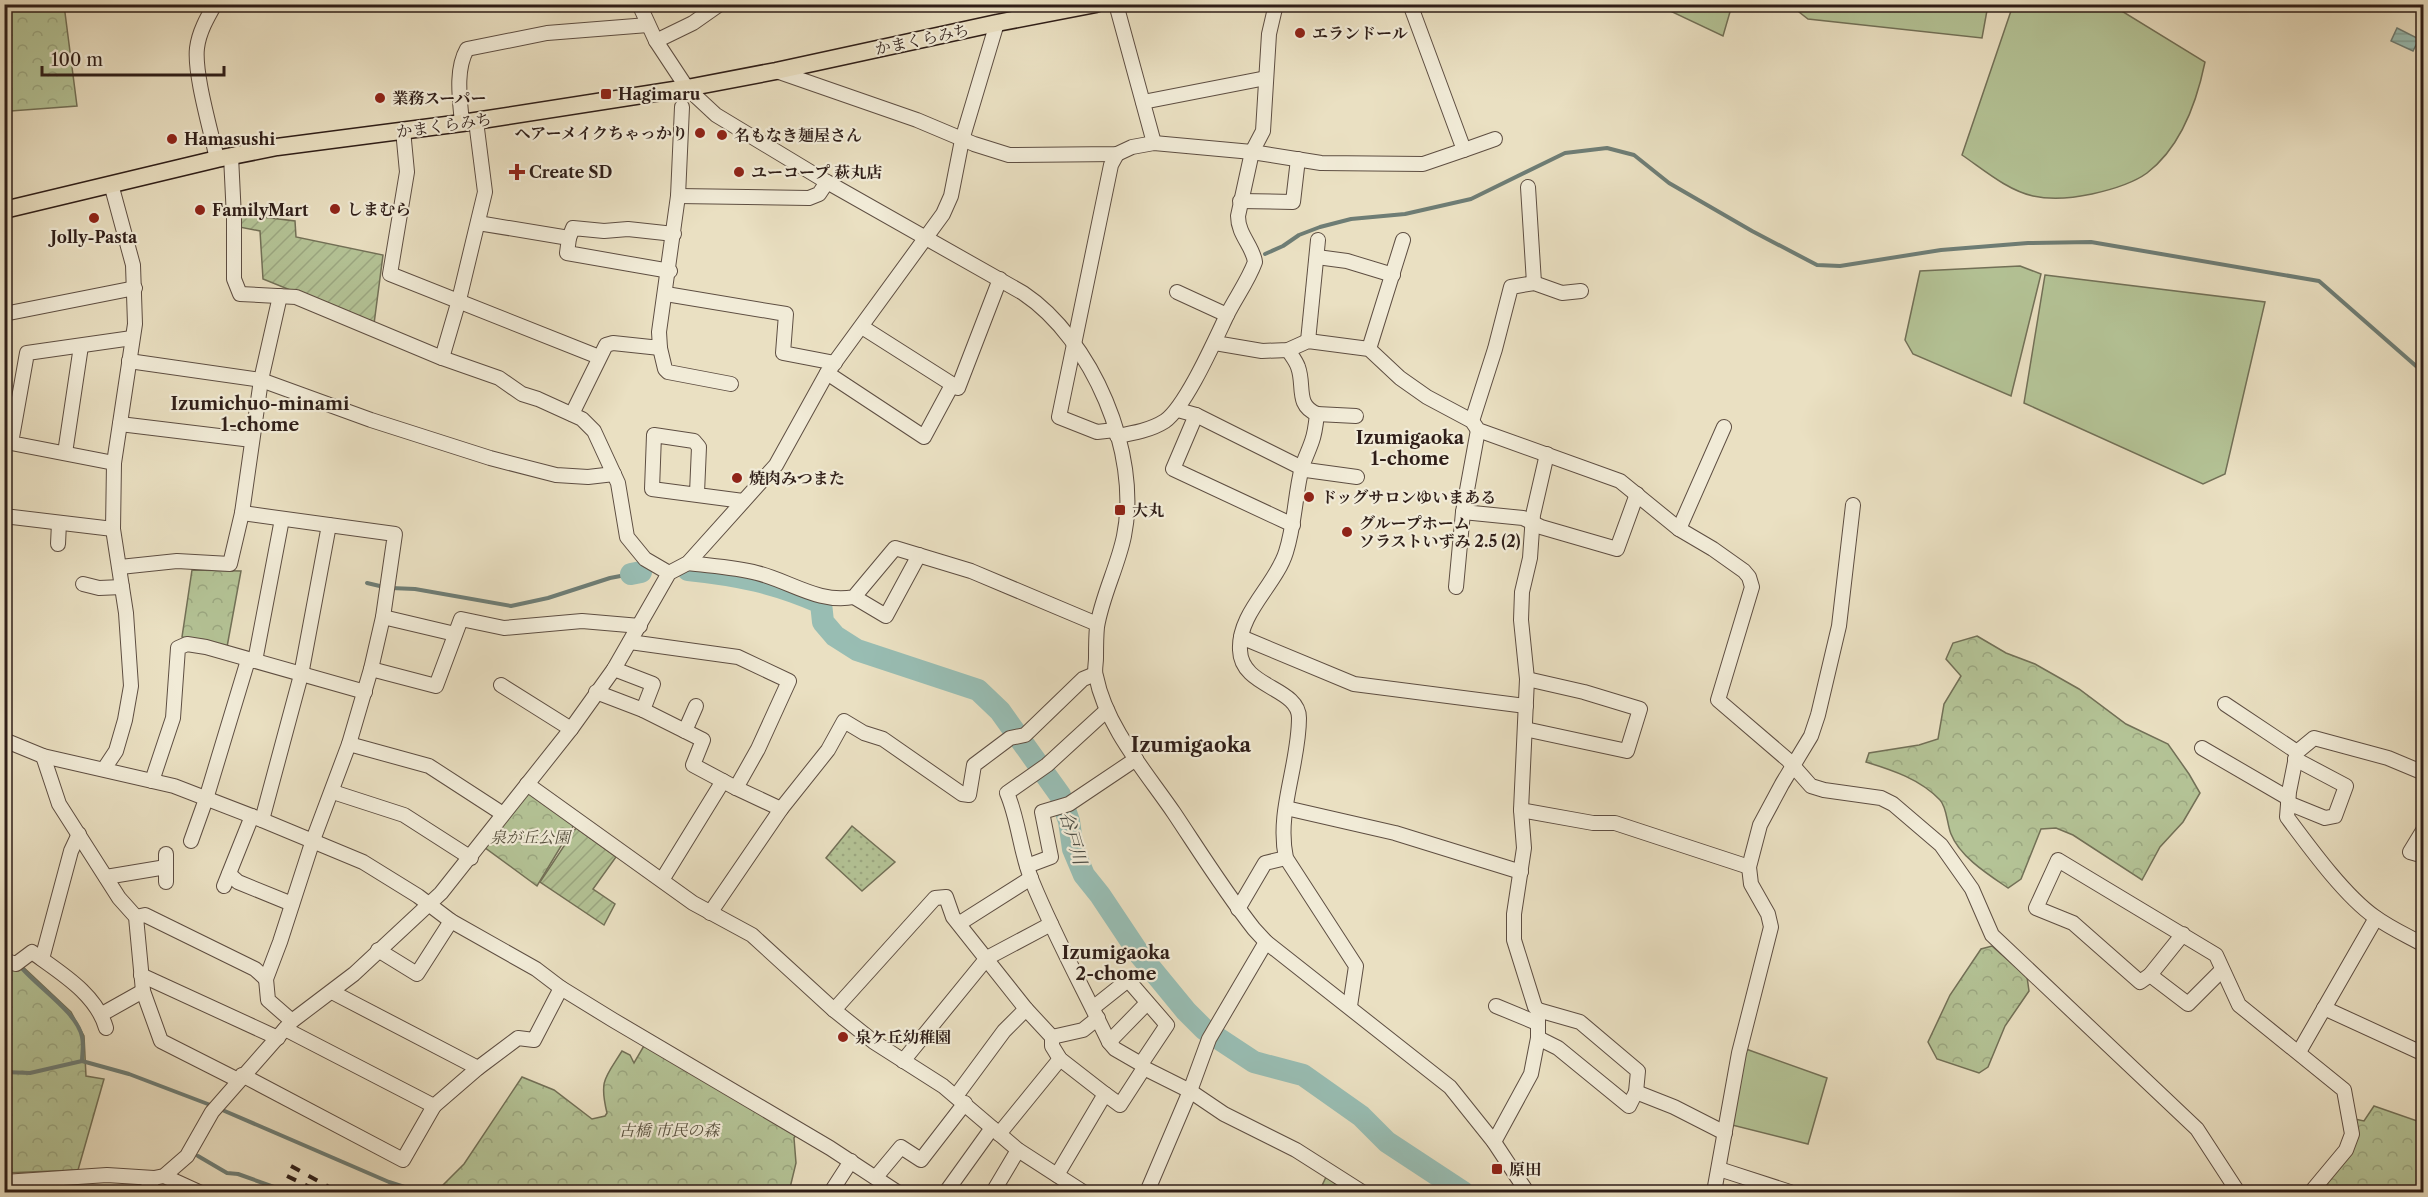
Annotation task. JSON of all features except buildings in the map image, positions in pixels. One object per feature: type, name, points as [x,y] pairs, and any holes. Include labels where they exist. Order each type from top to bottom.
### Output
[{"type":"main road","name":"かまくらみち","points":[[4,210],[277,147],[469,122],[687,88],[1096,4]]},
{"type":"street","points":[[215,4],[200,37],[197,50],[198,70],[224,158],[234,284],[243,295],[296,297],[442,358],[499,378],[522,394],[572,414],[591,427],[614,474],[621,491],[627,537],[645,559],[669,573]]},
{"type":"street","points":[[639,4],[656,41],[687,88],[716,115],[827,182],[1000,279],[1040,304],[1073,341],[1091,368],[1104,396],[1116,433],[1128,488],[1124,537],[1097,624],[1095,674],[1107,710],[1136,759],[1238,909],[1266,942],[1450,1087],[1494,1142],[1527,1192]]},
{"type":"street","points":[[656,41],[693,23],[720,4]]},
{"type":"street","points":[[1116,4],[1154,142]]},
{"type":"street","points":[[1117,154],[1111,165],[1059,417],[1097,432],[1116,433],[1151,428],[1165,421],[1178,410],[1204,359],[1215,344],[1227,315],[1255,262],[1254,255],[1238,225],[1240,201],[1252,152],[1263,132],[1269,34],[1276,4]]},
{"type":"street","points":[[1410,4],[1464,150]]},
{"type":"street","points":[[145,1192],[159,1177],[187,1156],[212,1112],[240,1077],[285,1029],[332,992],[428,906],[471,858],[571,729],[614,669],[669,573],[688,563],[776,465],[831,368],[948,205],[962,140],[997,23]]},
{"type":"street","points":[[442,358],[459,300],[485,192],[459,90],[462,57],[466,49],[547,33],[648,25]]},
{"type":"street","points":[[776,71],[917,120],[962,140],[1009,156],[1117,154],[1132,147],[1154,142],[1252,152],[1321,163],[1423,164],[1495,139]]},
{"type":"street","points":[[1143,102],[1266,78]]},
{"type":"street","points":[[682,107],[678,196],[670,271],[660,332],[660,348],[665,369],[668,372],[731,384]]},
{"type":"street","points":[[403,130],[407,172],[390,274],[599,357]]},
{"type":"street","points":[[1240,201],[1293,202],[1298,159]]},
{"type":"street","points":[[678,196],[809,198],[819,194],[827,182]]},
{"type":"street","points":[[104,769],[116,751],[131,686],[126,613],[112,529],[114,463],[135,324],[135,288],[133,265],[111,184]]},
{"type":"street","points":[[1528,187],[1534,283]]},
{"type":"street","points":[[478,224],[568,238]]},
{"type":"street","points":[[670,271],[567,253],[568,238],[573,228],[604,231],[628,229],[674,234]]},
{"type":"street","points":[[1308,341],[1318,240]]},
{"type":"street","points":[[1369,349],[1402,240]]},
{"type":"street","points":[[1317,257],[1347,261],[1393,275]]},
{"type":"street","points":[[862,327],[957,388],[1000,279]]},
{"type":"street","points":[[1456,587],[1462,512],[1475,426],[1511,287],[1534,283],[1562,293],[1581,291]]},
{"type":"street","points":[[4,314],[135,288]]},
{"type":"street","points":[[1177,292],[1227,315]]},
{"type":"street","points":[[666,294],[786,314],[783,353],[831,368],[924,437],[952,385]]},
{"type":"street","points":[[120,567],[177,561],[230,564],[242,513],[261,380],[279,296]]},
{"type":"street","points":[[114,463],[11,443],[27,353],[132,338]]},
{"type":"street","points":[[1215,344],[1262,351],[1288,350],[1308,341],[1369,349],[1400,378],[1475,426],[1620,481],[1679,529],[1744,571],[1752,587],[1718,700],[1788,760],[1811,786],[1881,798],[1893,804],[1941,845],[1972,889],[1992,935],[2197,1129],[2238,1192]]},
{"type":"street","points":[[572,414],[606,345],[609,343],[660,348]]},
{"type":"street","points":[[65,453],[81,346]]},
{"type":"street","points":[[1288,350],[1298,368],[1302,404],[1317,414],[1356,416]]},
{"type":"street","points":[[129,361],[261,380],[371,420],[490,458],[556,475],[588,477],[614,474]]},
{"type":"street","points":[[1178,410],[1196,415],[1306,470],[1357,477]]},
{"type":"street","points":[[1317,414],[1313,438],[1302,466],[1286,554],[1244,626],[1240,656],[1248,671],[1292,701],[1299,711],[1297,747],[1282,827],[1286,858],[1356,966],[1350,1006]]},
{"type":"street","points":[[1196,415],[1173,469],[1293,525]]},
{"type":"street","points":[[120,424],[252,440]]},
{"type":"street","points":[[1679,529],[1724,427]]},
{"type":"street","points":[[697,493],[699,447],[694,441],[654,435],[652,489],[697,493],[743,501]]},
{"type":"street","points":[[1494,1142],[1527,1084],[1538,1038],[1538,1017],[1514,940],[1514,914],[1524,848],[1521,810],[1527,679],[1521,620],[1522,592],[1530,558],[1532,521],[1547,454]]},
{"type":"street","points":[[1462,512],[1524,518],[1541,527],[1617,549],[1638,494]]},
{"type":"street","points":[[1714,1192],[1739,1053],[1771,927],[1768,914],[1751,884],[1749,867],[1760,825],[1811,736],[1839,626],[1853,505]]},
{"type":"street","points":[[242,513],[395,534],[383,617],[365,692],[333,792],[313,840],[266,979],[268,1000],[285,1029]]},
{"type":"street","points":[[4,516],[112,529]]},
{"type":"street","points":[[191,841],[251,660],[282,519]]},
{"type":"street","points":[[58,544],[59,523]]},
{"type":"street","points":[[292,904],[238,882],[227,880],[256,818],[301,675],[329,525]]},
{"type":"street","points":[[688,563],[757,573],[820,597],[844,599],[854,597],[895,548],[971,571],[1097,624]]},
{"type":"street","points":[[854,597],[886,616],[920,555]]},
{"type":"street","points":[[83,584],[99,588],[122,587]]},
{"type":"street","points":[[383,617],[455,634]]},
{"type":"street","points":[[371,669],[436,687],[461,619],[504,628],[582,621],[640,626]]},
{"type":"street","points":[[1241,637],[1354,684],[1526,706]]},
{"type":"street","points":[[630,642],[738,657],[789,681],[758,749],[736,788]]},
{"type":"street","points":[[152,781],[173,718],[178,648],[187,644],[365,692]]},
{"type":"street","points":[[614,669],[653,684],[643,710]]},
{"type":"street","points":[[710,913],[781,809],[828,750],[844,721],[864,733],[883,740],[962,794],[969,795],[974,765],[1010,738],[1025,735],[1083,679],[1095,674]]},
{"type":"street","points":[[1525,729],[1627,751],[1640,709],[1584,692],[1527,679]]},
{"type":"street","points":[[501,685],[571,729]]},
{"type":"street","points":[[597,692],[643,710],[703,740],[693,765],[781,809]]},
{"type":"street","points":[[2202,748],[2288,800],[2325,818],[2335,816],[2346,786],[2296,756],[2225,704]]},
{"type":"street","points":[[685,731],[696,706]]},
{"type":"street","points":[[1107,710],[1043,767],[1007,793],[1015,813],[1020,844],[1029,872],[1109,1042],[1115,1049],[1143,1066],[1190,1091],[1224,1114],[1296,1150],[1362,1192]]},
{"type":"street","points":[[2424,773],[2388,758],[2314,738],[2296,756],[2287,817],[2305,842],[2362,906],[2376,918],[2424,945]]},
{"type":"street","points":[[4,740],[43,756],[152,781],[206,799],[363,862],[418,896],[428,906],[451,921],[536,969],[561,988],[851,1161],[897,1192]]},
{"type":"street","points":[[349,744],[429,766],[503,814]]},
{"type":"street","points":[[43,756],[59,804],[106,877],[136,917],[143,990],[162,1041],[240,1077],[403,1160],[434,1106],[478,1068],[518,1038],[534,1040],[561,988]]},
{"type":"street","points":[[960,923],[1051,857],[1042,812],[1065,804],[1136,759]]},
{"type":"street","points":[[662,880],[723,781]]},
{"type":"street","points":[[527,784],[710,913],[752,935],[834,1010],[960,1100],[1018,1150],[1083,1192]]},
{"type":"street","points":[[333,792],[404,814],[471,858]]},
{"type":"street","points":[[1286,808],[1395,833],[1521,872]]},
{"type":"street","points":[[1521,810],[1593,823],[1615,823],[1749,867]]},
{"type":"street","points":[[2424,829],[2410,852],[2424,856]]},
{"type":"street","points":[[42,959],[71,851],[79,834]]},
{"type":"street","points":[[1238,909],[1265,863],[1286,858]]},
{"type":"street","points":[[2183,934],[2150,975],[2140,982],[2073,923],[2036,909],[2058,860],[2183,934],[2216,955],[2239,1005],[2344,1090],[2352,1134],[2346,1150],[2311,1192]]},
{"type":"street","points":[[106,877],[166,861],[166,882]]},
{"type":"street","points":[[834,1010],[935,898],[946,897],[953,917],[1026,1009],[1052,1037],[1053,1046],[1060,1059],[1120,1105],[1167,1025],[1128,980],[1096,1012],[1083,1030],[1052,1037]]},
{"type":"street","points":[[136,917],[145,915],[255,969],[266,979]]},
{"type":"street","points":[[2298,1052],[2376,918]]},
{"type":"street","points":[[378,950],[417,974],[451,921]]},
{"type":"street","points":[[903,1061],[987,958],[1052,924]]},
{"type":"street","points":[[1147,1192],[1190,1091],[1209,1039],[1266,942]]},
{"type":"street","points":[[4,960],[16,964],[32,952],[72,982],[104,1021],[143,990]]},
{"type":"street","points":[[2150,975],[2188,1004],[2222,970]]},
{"type":"street","points":[[141,975],[285,1029],[434,1106]]},
{"type":"street","points":[[332,992],[478,1068]]},
{"type":"street","points":[[1109,1042],[1147,1003]]},
{"type":"street","points":[[1496,1006],[1538,1017],[1580,1022],[1638,1071],[1636,1092],[1629,1106],[1558,1048],[1538,1038]]},
{"type":"street","points":[[2324,1008],[2424,1054]]},
{"type":"street","points":[[876,1177],[901,1147],[921,1160],[1004,1031],[1026,1009]]},
{"type":"street","points":[[946,1192],[995,1131],[1060,1059]]},
{"type":"street","points":[[1636,1092],[1674,1107],[1725,1133]]},
{"type":"street","points":[[1057,1175],[1105,1094]]},
{"type":"street","points":[[993,1192],[1018,1150]]},
{"type":"street","points":[[831,1192],[851,1161]]},
{"type":"street","points":[[1719,1169],[1790,1192]]},
{"type":"street","points":[[4,1182],[107,1176],[159,1177],[199,1192]]},
{"type":"green space","points":[[1801,4],[1988,5],[1982,38],[1808,19],[1799,12]]},
{"type":"green space","points":[[4,5],[64,5],[77,106],[11,111],[5,50]]},
{"type":"green space","points":[[1664,5],[1732,5],[1723,36],[1668,10]]},
{"type":"green space","points":[[2013,5],[2112,5],[2205,62],[2186,122],[2169,150],[2147,173],[2128,183],[2092,194],[2048,198],[2023,193],[2005,184],[1962,155]]},
{"type":"green space","points":[[239,214],[295,221],[296,237],[383,255],[374,324],[263,279],[260,231],[239,227]]},
{"type":"green space","points":[[2020,266],[2041,274],[2011,396],[1913,354],[1905,340],[1920,271]]},
{"type":"green space","points":[[2045,275],[2265,302],[2225,474],[2203,484],[2024,403]]},
{"type":"green space","points":[[192,570],[241,571],[227,647],[182,637]]},
{"type":"green space","points":[[1977,636],[2006,653],[2035,664],[2079,689],[2126,724],[2168,744],[2189,774],[2200,793],[2183,822],[2160,847],[2142,880],[2073,835],[2056,828],[2041,829],[2021,879],[2008,888],[1976,865],[1961,850],[1951,834],[1946,811],[1940,800],[1924,786],[1905,776],[1866,762],[1869,753],[1919,745],[1938,739],[1944,704],[1961,676],[1946,659],[1953,643]]},
{"type":"green space","name":"泉が丘公園","points":[[527,790],[575,823],[537,886],[484,847]]},
{"type":"green space","points":[[852,826],[895,862],[862,891],[826,858]]},
{"type":"green space","points":[[576,828],[616,857],[593,889],[615,904],[604,925],[540,882]]},
{"type":"green space","points":[[1992,946],[2027,977],[2029,991],[2005,1026],[1988,1067],[1979,1073],[1937,1059],[1928,1042],[1950,995],[1981,949]]},
{"type":"green space","points":[[20,964],[71,1012],[84,1036],[86,1076],[104,1079],[78,1170],[5,1173],[5,991],[13,967]]},
{"type":"green space","name":"古橋 市民の森","points":[[645,1044],[796,1135],[794,1138],[796,1163],[789,1192],[436,1192],[464,1164],[522,1077],[554,1090],[592,1119],[605,1116],[607,1113],[604,1086],[608,1074],[622,1051],[630,1055],[634,1063]]},
{"type":"green space","points":[[1746,1049],[1827,1078],[1808,1144],[1732,1125]]},
{"type":"green space","points":[[2374,1106],[2423,1123],[2423,1192],[2317,1192],[2355,1119],[2364,1121]]},
{"type":"green space","points":[[1326,1177],[1350,1192],[1319,1192]]},
{"type":"water","points":[[2397,28],[2419,39],[2413,51],[2391,41]]},
{"type":"waterway","points":[[1265,254],[1299,235],[1320,227],[1351,219],[1405,214],[1471,199],[1565,153],[1607,148],[1634,155],[1669,183],[1817,265],[1840,266],[1941,250],[2028,243],[2091,242],[2319,281],[2424,373]]},
{"type":"waterway","name":"谷戸川","points":[[688,570],[756,581],[821,603],[823,622],[835,636],[857,650],[978,690],[1000,711],[1060,795],[1069,821],[1073,849],[1084,875],[1140,955],[1186,1011],[1204,1029],[1254,1062],[1303,1075],[1361,1116],[1387,1142],[1463,1192]]},
{"type":"waterway","name":"谷戸川","points":[[631,574],[641,572]]},
{"type":"waterway","points":[[391,588],[415,589],[511,606],[548,598],[610,578],[631,574]]},
{"type":"waterway","points":[[367,583],[384,587]]},
{"type":"waterway","points":[[20,966],[65,1009],[79,1028],[83,1046],[82,1061]]},
{"type":"waterway","points":[[4,1072],[30,1073],[82,1061],[129,1074],[213,1106]]},
{"type":"waterway","points":[[220,1109],[389,1182],[420,1192]]},
{"type":"waterway","points":[[198,1156],[227,1173],[238,1174],[288,1192]]},
{"type":"railway","points":[[291,1166],[338,1192]]},
{"type":"railway","points":[[287,1176],[320,1192]]},
{"type":"place","name":"エランドール","points":[[1300,33]]},
{"type":"place","name":"Hagimaru","points":[[606,94]]},
{"type":"place","name":"業務スーパー","points":[[380,98]]},
{"type":"place","name":"ヘアーメイクちゃっかり","points":[[700,133]]},
{"type":"place","name":"名もなき麺屋さん","points":[[722,135]]},
{"type":"place","name":"Hamasushi","points":[[172,139]]},
{"type":"place","name":"Create SD","points":[[517,172]]},
{"type":"place","name":"ユーコープ 萩丸店","points":[[739,172]]},
{"type":"place","name":"しまむら","points":[[335,209]]},
{"type":"place","name":"FamilyMart","points":[[200,210]]},
{"type":"place","name":"Jolly-Pasta","points":[[94,218]]},
{"type":"place","name":"焼肉みつまた","points":[[737,478]]},
{"type":"place","name":"ドッグサロンゆいまある","points":[[1309,497]]},
{"type":"place","name":"大丸","points":[[1120,510]]},
{"type":"place","name":"グループホーム ソラストいずみ 2.5 (2)","points":[[1347,532]]},
{"type":"place","name":"泉ケ丘幼稚園","points":[[843,1037]]},
{"type":"place","name":"原田","points":[[1497,1169]]},
{"type":"district","name":"Izumichuo-minami 1-chome","points":[[260,414]]},
{"type":"district","name":"Izumigaoka 1-chome","points":[[1410,448]]},
{"type":"district","name":"Izumigaoka","points":[[1191,745]]},
{"type":"district","name":"Izumigaoka 2-chome","points":[[1116,963]]}]
